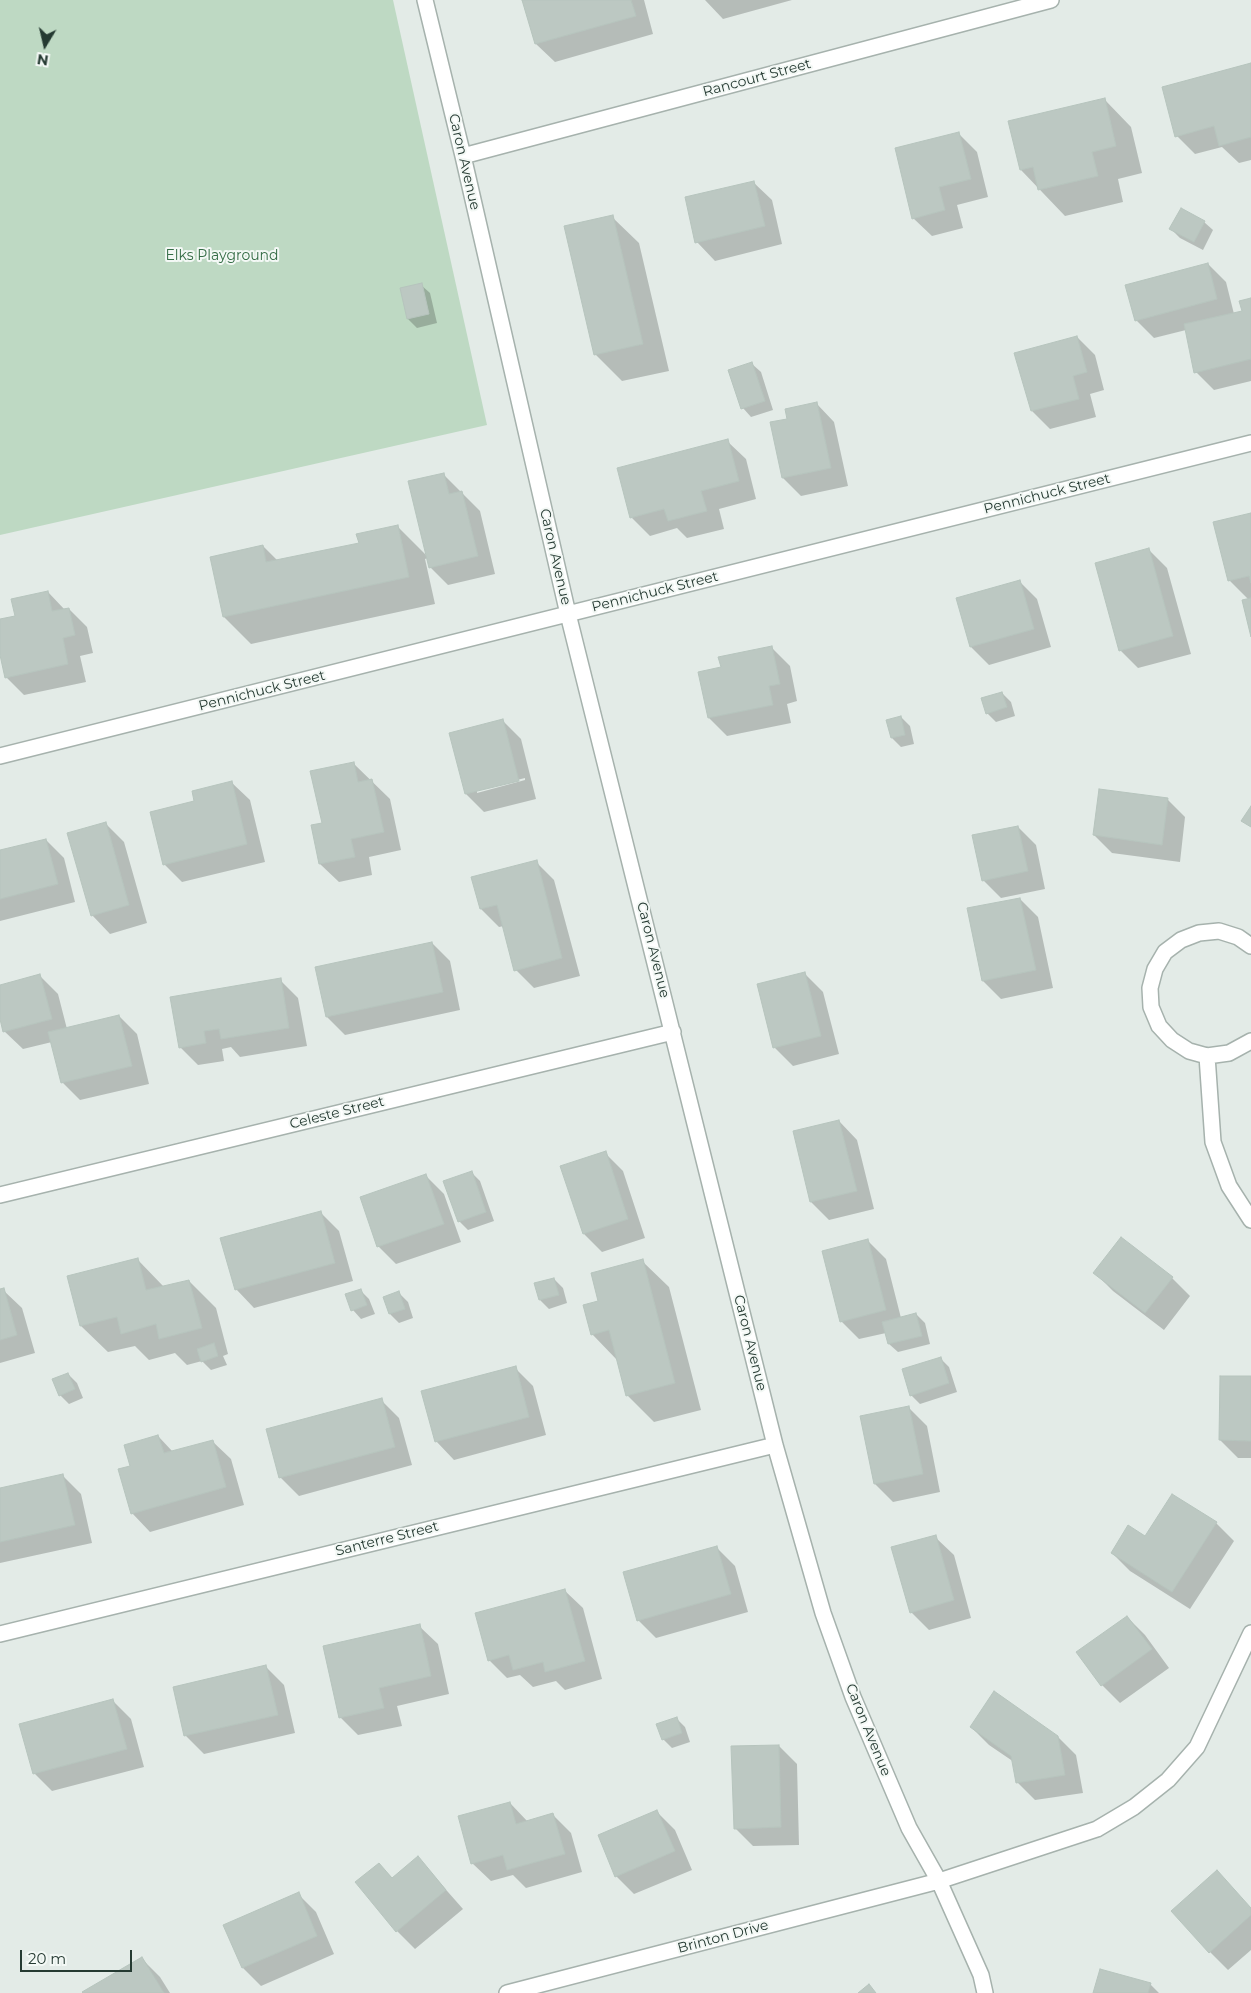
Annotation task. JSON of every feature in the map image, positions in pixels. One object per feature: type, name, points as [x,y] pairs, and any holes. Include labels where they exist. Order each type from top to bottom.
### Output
[{"type":"street","name":"Caron Avenue","points":[[425,0],[463,156],[568,614],[674,1032],[775,1445],[823,1613],[853,1697],[909,1828],[939,1881]]},
{"type":"street","name":"Rancourt Street","points":[[463,156],[1051,0]]},
{"type":"street","name":"Pennichuck Street","points":[[0,756],[1251,443]]},
{"type":"street","points":[[1251,946],[1238,937],[1219,932],[1199,933],[1181,940],[1165,952],[1155,969],[1150,988],[1151,1008],[1159,1026],[1172,1040],[1189,1051],[1208,1056],[1229,1053],[1251,1041]]},
{"type":"street","name":"Celeste Street","points":[[0,1195],[674,1032]]},
{"type":"street","points":[[1208,1056],[1213,1142],[1229,1186],[1251,1220]]},
{"type":"street","name":"Santerre Street","points":[[0,1634],[775,1445]]},
{"type":"street","name":"Brinton Drive","points":[[507,1993],[939,1881],[1097,1829],[1134,1807],[1168,1780],[1197,1747],[1251,1633]]},
{"type":"street","points":[[939,1881],[981,1975],[985,1993]]},
{"type":"green space","name":"Elks Playground","points":[[0,0],[393,0],[487,425],[0,535]]},
{"type":"building","points":[[522,0],[631,0],[636,16],[535,44]]},
{"type":"building","points":[[1251,63],[1251,137],[1219,146],[1214,126],[1175,137],[1162,87]]},
{"type":"building","points":[[1105,98],[1116,146],[1092,152],[1098,176],[1038,190],[1033,167],[1020,170],[1008,121]]},
{"type":"building","points":[[959,132],[971,179],[939,187],[945,210],[912,219],[895,148]]},
{"type":"building","points":[[754,181],[765,226],[695,243],[685,197]]},
{"type":"building","points":[[1181,208],[1205,221],[1194,242],[1169,229]]},
{"type":"building","points":[[613,215],[643,344],[594,355],[564,226]]},
{"type":"building","points":[[1208,263],[1217,299],[1135,321],[1125,285]]},
{"type":"building","points":[[422,283],[429,314],[407,319],[400,288]]},
{"type":"building","points":[[1251,298],[1251,359],[1194,373],[1184,324],[1242,311],[1239,301]]},
{"type":"building","points":[[1077,336],[1087,372],[1073,376],[1079,399],[1031,411],[1014,353]]},
{"type":"building","points":[[752,362],[765,401],[741,409],[728,370]]},
{"type":"building","points":[[817,402],[831,468],[782,478],[770,422],[787,419],[785,409]]},
{"type":"building","points":[[728,439],[739,481],[701,491],[707,511],[668,521],[664,509],[630,518],[617,468]]},
{"type":"building","points":[[444,473],[449,494],[462,491],[478,556],[429,568],[408,481]]},
{"type":"building","points":[[1251,513],[1251,583],[1249,576],[1228,581],[1213,522]]},
{"type":"building","points":[[398,525],[409,577],[223,617],[210,557],[263,545],[266,562],[359,543],[356,534]]},
{"type":"building","points":[[1149,548],[1173,636],[1119,651],[1095,563]]},
{"type":"building","points":[[1020,580],[1034,629],[970,647],[956,598]]},
{"type":"building","points":[[48,591],[52,611],[69,608],[75,635],[63,638],[68,664],[5,678],[0,655],[0,619],[15,616],[11,599]]},
{"type":"building","points":[[1251,598],[1251,637],[1242,600]]},
{"type":"building","points":[[772,646],[780,684],[769,686],[773,705],[708,718],[698,672],[721,667],[718,657]]},
{"type":"building","points":[[1002,692],[1007,707],[986,714],[981,698]]},
{"type":"building","points":[[901,716],[905,735],[891,738],[886,720]]},
{"type":"building","points":[[503,719],[519,781],[465,794],[449,733]]},
{"type":"building","points":[[354,762],[358,782],[372,779],[384,832],[351,839],[355,857],[319,864],[311,825],[322,823],[310,771]]},
{"type":"building","points":[[232,781],[247,844],[163,865],[150,812],[194,801],[192,791]]},
{"type":"building","points":[[1099,789],[1168,798],[1162,845],[1093,835]]},
{"type":"building","points":[[1251,806],[1251,827],[1241,821]]},
{"type":"building","points":[[106,822],[129,905],[91,916],[67,833]]},
{"type":"building","points":[[1018,826],[1028,871],[982,881],[972,835]]},
{"type":"building","points":[[46,839],[58,884],[0,899],[0,850]]},
{"type":"building","points":[[537,860],[562,958],[514,971],[497,905],[480,909],[471,877]]},
{"type":"building","points":[[1020,898],[1036,970],[982,981],[967,908]]},
{"type":"building","points":[[432,942],[443,992],[326,1017],[315,967]]},
{"type":"building","points":[[805,972],[821,1036],[773,1048],[757,984]]},
{"type":"building","points":[[40,974],[52,1019],[3,1032],[0,1019],[0,985]]},
{"type":"building","points":[[281,978],[289,1028],[221,1039],[219,1029],[204,1031],[206,1043],[179,1048],[170,997]]},
{"type":"building","points":[[119,1015],[132,1066],[61,1083],[48,1032]]},
{"type":"building","points":[[839,1120],[857,1191],[810,1202],[793,1131]]},
{"type":"building","points":[[606,1151],[628,1219],[583,1234],[560,1166]]},
{"type":"building","points":[[472,1171],[486,1212],[458,1222],[443,1181]]},
{"type":"building","points":[[426,1174],[444,1224],[377,1247],[360,1197]]},
{"type":"building","points":[[321,1211],[335,1263],[235,1290],[220,1238]]},
{"type":"building","points":[[1121,1237],[1173,1277],[1145,1313],[1093,1273]]},
{"type":"building","points":[[868,1239],[886,1310],[840,1322],[822,1251]]},
{"type":"building","points":[[138,1258],[146,1290],[189,1280],[202,1328],[159,1339],[156,1324],[121,1334],[117,1317],[80,1326],[67,1276]]},
{"type":"building","points":[[643,1259],[675,1383],[626,1396],[609,1330],[591,1335],[583,1305],[598,1301],[591,1273]]},
{"type":"building","points":[[554,1278],[559,1295],[539,1300],[534,1283]]},
{"type":"building","points":[[4,1288],[17,1335],[0,1340],[0,1289]]},
{"type":"building","points":[[361,1289],[367,1305],[351,1311],[345,1294]]},
{"type":"building","points":[[399,1291],[405,1309],[389,1314],[383,1297]]},
{"type":"building","points":[[916,1313],[922,1336],[888,1344],[882,1322]]},
{"type":"building","points":[[214,1343],[218,1356],[201,1362],[197,1349]]},
{"type":"building","points":[[941,1357],[949,1383],[910,1396],[902,1369]]},
{"type":"building","points":[[516,1366],[529,1417],[435,1442],[421,1391]]},
{"type":"building","points":[[68,1373],[75,1389],[59,1396],[52,1379]]},
{"type":"building","points":[[1220,1376],[1251,1376],[1251,1441],[1219,1440]]},
{"type":"building","points":[[382,1398],[395,1447],[279,1478],[266,1429]]},
{"type":"building","points":[[909,1406],[923,1474],[874,1484],[860,1416]]},
{"type":"building","points":[[158,1435],[164,1453],[213,1440],[226,1487],[131,1514],[118,1469],[130,1466],[124,1445]]},
{"type":"building","points":[[63,1474],[75,1525],[0,1542],[0,1488]]},
{"type":"building","points":[[1172,1494],[1217,1522],[1172,1592],[1111,1553],[1128,1525],[1145,1536]]},
{"type":"building","points":[[936,1535],[954,1600],[910,1613],[891,1547]]},
{"type":"building","points":[[717,1546],[731,1594],[637,1621],[623,1572]]},
{"type":"building","points":[[565,1589],[585,1661],[545,1672],[543,1662],[513,1670],[509,1655],[488,1661],[475,1613]]},
{"type":"building","points":[[1127,1616],[1152,1649],[1101,1686],[1076,1652]]},
{"type":"building","points":[[420,1624],[431,1676],[379,1688],[384,1708],[339,1718],[323,1646]]},
{"type":"building","points":[[266,1665],[278,1715],[184,1736],[173,1687]]},
{"type":"building","points":[[994,1691],[1058,1736],[1065,1775],[1016,1783],[1011,1756],[970,1727]]},
{"type":"building","points":[[113,1699],[127,1749],[33,1774],[19,1724]]},
{"type":"building","points":[[677,1717],[682,1733],[662,1740],[656,1724]]},
{"type":"building","points":[[779,1745],[781,1827],[734,1829],[731,1746]]},
{"type":"building","points":[[510,1802],[516,1824],[553,1813],[565,1854],[507,1870],[503,1855],[471,1864],[458,1816]]},
{"type":"building","points":[[657,1810],[675,1851],[615,1877],[598,1835]]},
{"type":"building","points":[[418,1856],[446,1890],[396,1932],[355,1882],[379,1863],[392,1878]]},
{"type":"building","points":[[1217,1870],[1251,1908],[1251,1915],[1209,1953],[1171,1911]]},
{"type":"building","points":[[299,1892],[317,1936],[242,1968],[223,1925]]},
{"type":"building","points":[[142,1957],[164,1993],[82,1992]]},
{"type":"building","points":[[1100,1969],[1151,1983],[1148,1993],[1093,1993]]},
{"type":"building","points":[[869,1984],[876,1993],[858,1993]]}]
